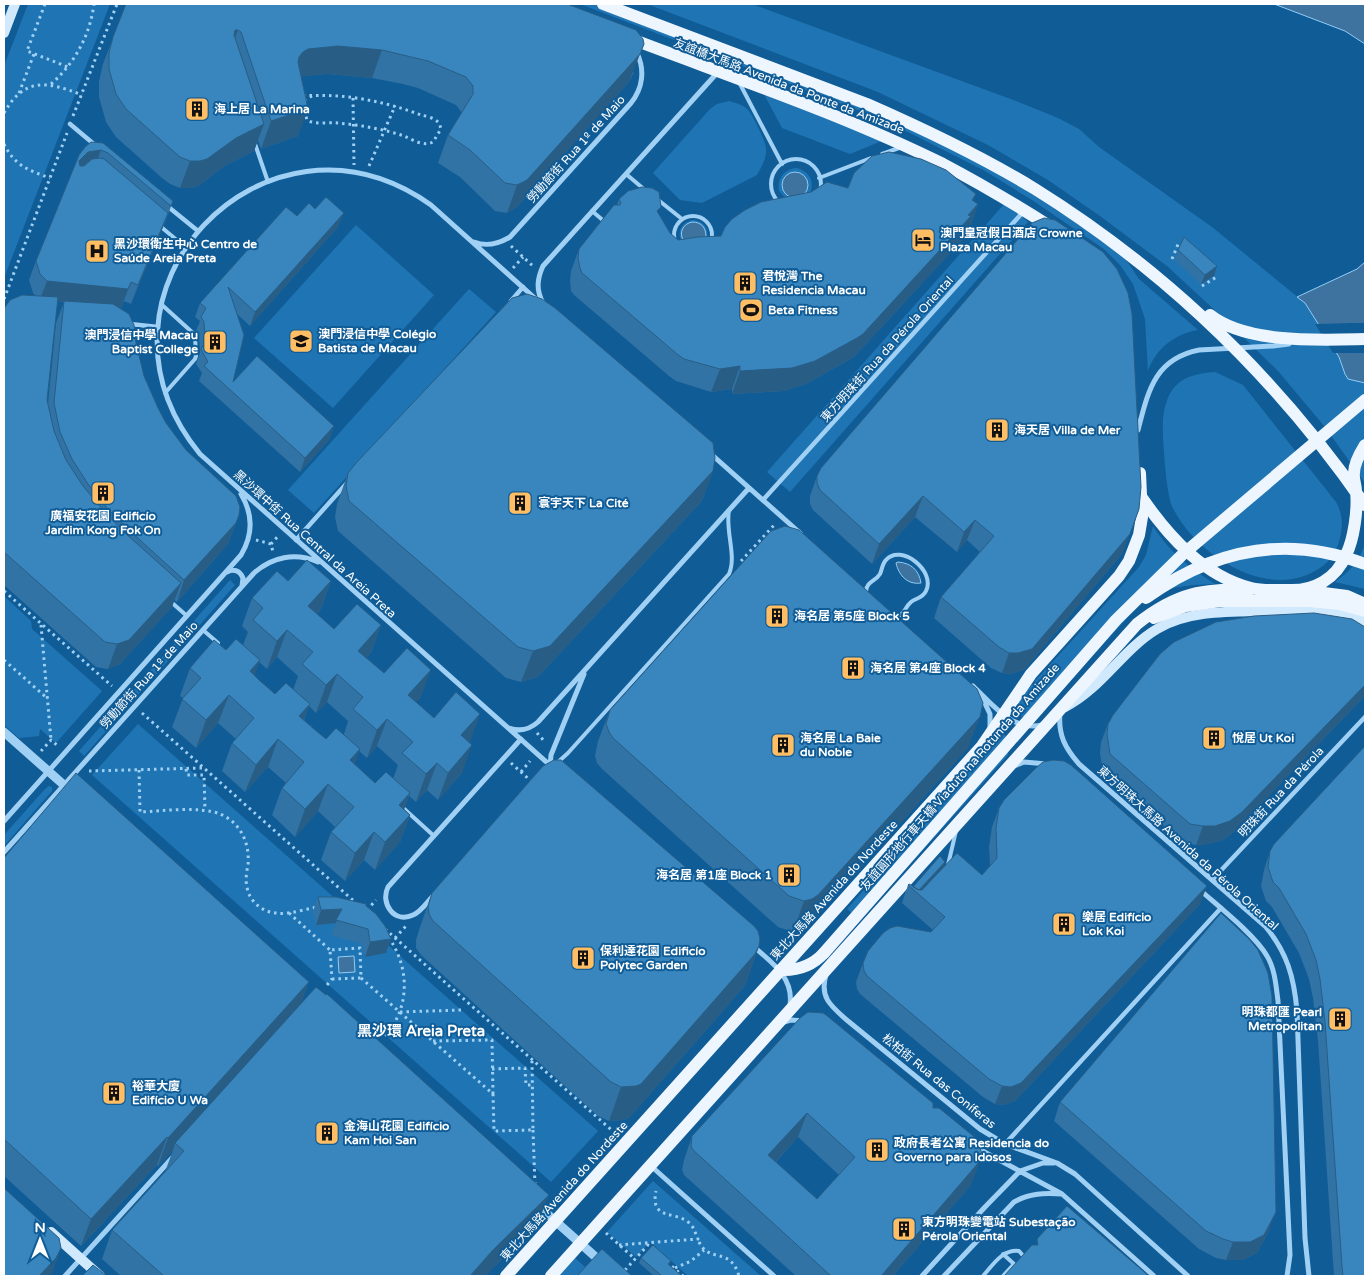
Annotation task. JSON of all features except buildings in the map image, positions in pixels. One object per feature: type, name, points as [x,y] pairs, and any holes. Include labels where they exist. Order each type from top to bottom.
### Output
[{"type":"main road","points":[[4,33],[15,4]]},
{"type":"main road","name":"友誼橋大馬路 Avenida da Ponte da Amizade","points":[[603,4],[866,104],[952,143],[1074,214],[1120,247],[1185,300],[1236,348],[1302,421],[1356,492]]},
{"type":"main road","name":"友誼橋大馬路 Avenida da Ponte da Amizade","points":[[619,35],[858,126],[904,146],[983,186],[1025,210],[1061,234]]},
{"type":"main road","points":[[1185,300],[1204,310],[1218,321],[1266,336],[1312,340],[1365,339]]},
{"type":"main road","points":[[1136,392],[1138,435]]},
{"type":"main road","name":"友誼圓形地行車天橋 Viaduto na Rotunda da Amizade","points":[[780,970],[801,968],[812,963],[824,953],[1116,620],[1182,555],[1365,400]]},
{"type":"main road","points":[[1302,590],[1318,585],[1330,577],[1343,561],[1352,534],[1356,492],[1354,472],[1363,449]]},
{"type":"main road","name":"東北大馬路 Avenida do Nordeste","points":[[506,1276],[982,746],[1031,674],[1124,568],[1133,552],[1139,535],[1142,517],[1140,460]]},
{"type":"main road","points":[[1356,492],[1365,505]]},
{"type":"main road","points":[[1142,498],[1175,540],[1204,566],[1222,578],[1252,589]]},
{"type":"main road","name":"友誼圓形地行車天橋 Viaduto na Rotunda da Amizade","points":[[1116,620],[1179,576],[1224,557],[1246,551],[1281,548],[1304,550],[1352,559],[1365,564]]},
{"type":"main road","points":[[551,1276],[788,1013],[899,895],[958,824],[1137,624],[1172,601],[1212,590],[1302,590],[1346,596],[1365,604]]},
{"type":"main road","points":[[1137,624],[1186,606],[1220,601],[1310,601],[1340,604],[1365,611]]},
{"type":"main road","points":[[1061,710],[1079,700],[1133,649],[1158,629],[1188,617],[1229,612],[1312,610],[1340,614],[1365,622]]},
{"type":"main road","points":[[46,1228],[100,1276]]},
{"type":"street","name":"勞動節街 Rua 1º de Maio","points":[[504,240],[514,233],[638,93],[642,78],[641,63],[634,49],[619,35]]},
{"type":"street","points":[[540,272],[592,211],[718,72]]},
{"type":"street","points":[[70,124],[100,150]]},
{"type":"street","name":"黑沙環中街 Rua Central da Areia Preta","points":[[540,272],[538,282],[539,294],[546,308],[431,205],[415,195],[390,183],[365,175],[322,171],[309,172],[268,182],[232,201],[220,209],[198,231],[185,247],[171,274],[161,304],[158,327],[158,354],[165,393],[176,420],[203,457],[556,771]]},
{"type":"street","points":[[160,200],[198,231]]},
{"type":"street","name":"東方明珠街 Rua da Pérola Oriental","points":[[763,500],[1025,210]]},
{"type":"street","points":[[468,238],[483,244],[494,244],[504,240]]},
{"type":"street","points":[[509,304],[523,287]]},
{"type":"street","points":[[120,323],[158,327]]},
{"type":"street","points":[[1138,435],[1151,385],[1160,372],[1184,354],[1199,350],[1273,346],[1312,340]]},
{"type":"street","points":[[709,453],[802,535]]},
{"type":"street","points":[[296,540],[350,480]]},
{"type":"street","name":"勞動節街 Rua 1º de Maio","points":[[4,821],[241,555],[249,538],[251,524],[249,509],[241,493],[233,484]]},
{"type":"street","points":[[506,727],[520,731],[535,725],[749,488]]},
{"type":"street","name":"勞動節街 Rua 1º de Maio","points":[[4,852],[260,568],[276,560],[288,557],[301,557],[314,560],[329,569]]},
{"type":"street","points":[[226,573],[231,570],[239,572],[243,578],[242,586]]},
{"type":"street","points":[[859,585],[873,598]]},
{"type":"street","points":[[888,611],[902,624]]},
{"type":"street","points":[[534,783],[550,766],[551,755],[586,669]]},
{"type":"street","points":[[970,684],[1013,722],[1026,726],[1039,726],[1049,722]]},
{"type":"street","points":[[977,691],[988,708],[990,721],[989,734],[982,746]]},
{"type":"street","name":"東方明珠大馬路 Avenida da Pérola Oriental","points":[[1061,710],[1061,734],[1068,751],[1093,776],[1265,926],[1275,939],[1291,972],[1297,1011],[1305,1238],[1309,1276]]},
{"type":"street","name":"明珠街 Rua da Pérola","points":[[1212,880],[1365,717]]},
{"type":"street","points":[[4,732],[79,798]]},
{"type":"street","points":[[437,891],[418,913],[409,917],[400,917],[394,914],[389,910],[385,902],[388,887],[520,739]]},
{"type":"street","points":[[1006,770],[1024,762],[1053,766]]},
{"type":"street","name":"東方明珠大馬路 Avenida da Pérola Oriental","points":[[1198,889],[1221,908],[1267,955],[1276,985],[1290,1256],[1287,1276]]},
{"type":"street","points":[[1005,1144],[1221,908]]},
{"type":"street","points":[[750,943],[780,970],[790,988],[791,1001],[788,1013]]},
{"type":"street","name":"松柏街 Rua das Coníferas","points":[[828,970],[824,988],[832,1006],[980,1129],[1005,1144],[1057,1163],[1075,1174],[1188,1276]]},
{"type":"street","points":[[773,1030],[783,1022],[791,1020],[811,1022]]},
{"type":"street","points":[[968,1143],[1062,1194],[1154,1276]]},
{"type":"street","points":[[65,1276],[178,1151]]},
{"type":"street","points":[[922,1276],[1020,1171],[1043,1163],[1057,1163]]},
{"type":"street","points":[[651,1165],[774,1276]]},
{"type":"street","points":[[944,1276],[1014,1202],[1035,1194],[1062,1194]]},
{"type":"street","points":[[532,1200],[618,1276]]},
{"type":"lane","points":[[738,80],[782,164]]},
{"type":"lane","points":[[252,137],[268,182]]},
{"type":"lane","points":[[819,178],[904,146]]},
{"type":"lane","points":[[793,160],[805,162],[814,168],[819,178],[819,192],[812,202],[800,208],[788,208],[778,201],[771,189],[774,173],[782,164],[793,160]]},
{"type":"lane","points":[[626,174],[647,191]]},
{"type":"lane","points":[[654,196],[682,219]]},
{"type":"lane","points":[[592,211],[608,225]]},
{"type":"lane","points":[[695,215],[704,219],[709,224],[712,230],[712,240],[704,250],[696,254],[690,254],[677,246],[674,239],[674,230],[676,224],[682,219],[695,215]]},
{"type":"lane","points":[[156,223],[185,247]]},
{"type":"lane","points":[[161,304],[193,333],[195,336],[196,356],[165,393]]},
{"type":"lane","points":[[550,766],[568,753],[729,574],[732,562],[728,527],[730,509]]},
{"type":"lane","points":[[866,591],[868,584],[881,573],[886,560],[892,556],[907,557],[920,565],[927,578],[926,591],[924,595],[908,604],[902,615],[895,618]]},
{"type":"lane","points":[[166,598],[187,616]]},
{"type":"lane","points":[[203,630],[225,650]]},
{"type":"lane","points":[[397,802],[434,836]]},
{"type":"lane","points":[[947,869],[958,824]]},
{"type":"lane","points":[[983,1276],[1008,1251],[1019,1251],[1028,1261]]},
{"type":"lane","points":[[1003,1254],[1014,1264],[1003,1276]]},
{"type":"path","points":[[45,4],[27,51],[68,67]]},
{"type":"path","points":[[51,84],[68,67],[82,44],[90,25],[94,4]]},
{"type":"path","points":[[85,86],[117,4]]},
{"type":"path","points":[[19,94],[34,54]]},
{"type":"path","points":[[4,113],[11,100],[36,85],[51,84],[82,95]]},
{"type":"path","points":[[303,105],[307,98],[312,96]]},
{"type":"path","points":[[302,97],[353,98],[395,106],[435,120],[440,126],[440,132],[433,142],[425,144],[384,131],[353,125],[312,123],[307,120],[304,111]]},
{"type":"path","points":[[353,98],[354,173]]},
{"type":"path","points":[[365,175],[395,106]]},
{"type":"path","points":[[4,144],[10,156],[20,166],[50,178],[4,298]]},
{"type":"path","points":[[504,240],[540,272]]},
{"type":"path","points":[[1172,259],[1178,242]]},
{"type":"path","points":[[1202,286],[1218,276]]},
{"type":"path","points":[[4,279],[10,281]]},
{"type":"path","points":[[729,574],[781,516]]},
{"type":"path","points":[[249,538],[271,544],[276,560]]},
{"type":"path","points":[[4,591],[119,693]]},
{"type":"path","points":[[41,624],[51,740]]},
{"type":"path","points":[[4,660],[48,699]]},
{"type":"path","points":[[134,706],[358,905]]},
{"type":"path","points":[[505,757],[534,783]]},
{"type":"path","points":[[86,771],[204,768]]},
{"type":"path","points":[[186,769],[187,775],[204,775],[205,810]]},
{"type":"path","points":[[139,770],[140,812],[205,810],[221,814],[233,822],[242,834],[248,847],[246,886],[250,897],[257,905],[272,912],[288,913],[325,907]]},
{"type":"path","points":[[288,913],[330,950],[332,980]]},
{"type":"path","points":[[385,1036],[400,1012],[404,996],[403,970],[394,946],[379,925],[625,1143]]},
{"type":"path","points":[[330,950],[360,948],[362,978],[493,1094]]},
{"type":"path","points":[[327,985],[332,980],[362,978]]},
{"type":"path","points":[[400,1012],[461,1010]]},
{"type":"path","points":[[432,1041],[492,1040],[494,1131],[533,1130]]},
{"type":"path","points":[[532,1060],[532,1200]]},
{"type":"path","points":[[492,1069],[525,1068],[526,1085],[532,1085]]},
{"type":"path","points":[[619,1245],[698,1239],[690,1223],[663,1213],[658,1209],[654,1198],[656,1192]]},
{"type":"path","points":[[597,1225],[635,1259]]},
{"type":"path","points":[[698,1242],[704,1250],[732,1261],[736,1265],[739,1276]]},
{"type":"path","points":[[618,1276],[648,1245],[655,1251]]},
{"type":"path","points":[[675,1268],[691,1262],[704,1250]]},
{"type":"path","points":[[661,1257],[683,1276]]},
{"type":"shaded area","points":[[28,4],[110,4],[4,278],[4,66]]},
{"type":"shaded area","points":[[580,4],[599,4],[863,105],[988,166],[1120,251],[1139,279],[1198,330],[1182,335],[1167,343],[1156,355],[1148,371],[1145,319],[1133,284],[1120,265],[1104,249],[1032,200],[985,171],[908,132],[860,111]]},
{"type":"shaded area","points":[[647,4],[752,4],[1016,101],[1058,118],[1079,129],[1099,147],[1212,227],[1305,303],[1339,357],[1348,379],[1365,383],[1365,483],[1325,427],[1278,371],[1234,328],[1167,266],[1048,180],[988,145],[878,92]]},
{"type":"shaded area","points":[[1274,4],[1365,4],[1365,44],[1345,31]]},
{"type":"shaded area","points":[[764,94],[884,140],[850,154],[782,128]]},
{"type":"shaded area","points":[[729,101],[745,107],[755,121],[766,148],[766,155],[762,165],[757,175],[702,203],[680,200],[653,173],[710,109],[717,104]]},
{"type":"shaded area","points":[[797,168],[806,172],[809,176],[812,188],[808,197],[787,200],[779,191],[780,178],[788,170]]},
{"type":"shaded area","points":[[795,172],[804,176],[808,185],[804,194],[795,198],[786,194],[782,185],[786,176]]},
{"type":"shaded area","points":[[1006,202],[1028,222],[790,492],[767,472]]},
{"type":"shaded area","points":[[693,220],[705,226],[707,239],[681,241],[681,228]]},
{"type":"shaded area","points":[[692,222],[703,226],[706,237],[683,240],[681,234],[683,229]]},
{"type":"shaded area","points":[[356,225],[434,295],[333,408],[254,338]]},
{"type":"shaded area","points":[[1365,262],[1365,383],[1348,379],[1339,357],[1305,303],[1297,297],[1357,269]]},
{"type":"shaded area","points":[[469,289],[496,312],[314,513],[288,490]]},
{"type":"shaded area","points":[[1215,372],[1243,385],[1336,502],[1342,520],[1338,544],[1330,559],[1313,572],[1293,579],[1273,580],[1252,575],[1232,566],[1196,540],[1182,523],[1172,506],[1166,477],[1164,450],[1163,419],[1165,407],[1173,390],[1185,379],[1194,375]]},
{"type":"shaded area","points":[[1153,526],[1159,536],[1181,559],[1215,584],[1171,588],[1144,599],[1037,718],[1030,719],[1020,716],[1016,702],[1139,567],[1146,555]]},
{"type":"shaded area","points":[[1365,542],[1365,589],[1335,582],[1354,565],[1361,554]]},
{"type":"shaded area","points":[[896,563],[914,568],[921,583],[912,583],[905,579],[897,568]]},
{"type":"shaded area","points":[[230,580],[235,585],[84,756],[79,751]]},
{"type":"shaded area","points":[[4,596],[31,621],[32,629],[102,691],[56,743],[40,729],[39,736],[19,738],[4,725]]},
{"type":"shaded area","points":[[138,724],[598,1131],[551,1182],[92,775]]},
{"type":"shaded area","points":[[1004,732],[1009,744],[1008,755],[860,920],[847,909]]},
{"type":"shaded area","points":[[49,786],[52,787],[52,791],[4,846],[4,835]]},
{"type":"shaded area","points":[[354,956],[355,972],[339,973],[338,957]]},
{"type":"shaded area","points":[[653,1181],[761,1276],[688,1276],[650,1242],[636,1257],[607,1232]]},
{"type":"shaded area","points":[[575,1258],[593,1274],[591,1276],[559,1276]]},
{"type":"pier","points":[[1365,323],[1365,353],[1333,353],[1315,324]]},
{"type":"place","name":"海上居 La Marina","points":[[197,109]]},
{"type":"place","name":"澳門皇冠假日酒店 Crowne Plaza Macau","points":[[923,240]]},
{"type":"place","name":"黑沙環衛生中心 Centro de Saúde Areia Preta","points":[[97,251]]},
{"type":"place","name":"君悅灣 The Residencia Macau","points":[[745,283]]},
{"type":"place","name":"Beta Fitness","points":[[751,310]]},
{"type":"place","name":"澳門浸信中學 Colégio Batista de Macau","points":[[301,341]]},
{"type":"place","name":"澳門浸信中學 Macau Baptist College","points":[[215,342]]},
{"type":"place","name":"海天居 Villa de Mer","points":[[997,430]]},
{"type":"place","name":"廣福安花園 Edificío Jardim Kong Fok On","points":[[103,493]]},
{"type":"place","name":"寰宇天下 La Cité","points":[[520,503]]},
{"type":"place","name":"海名居 第5座 Block 5","points":[[777,616]]},
{"type":"place","name":"海名居 第4座 Block 4","points":[[853,668]]},
{"type":"place","name":"悅居 Ut Koi","points":[[1214,738]]},
{"type":"place","name":"海名居 La Baie du Noble","points":[[783,745]]},
{"type":"place","name":"海名居 第1座 Block 1","points":[[789,875]]},
{"type":"place","name":"樂居 Edifício Lok Koi","points":[[1064,924]]},
{"type":"place","name":"保利達花園 Edificío Polytec Garden","points":[[583,958]]},
{"type":"place","name":"明珠都匯 Pearl Metropolitan","points":[[1340,1019]]},
{"type":"place","name":"裕華大廈 Edifício U Wa","points":[[114,1093]]},
{"type":"place","name":"金海山花園 Edifício Kam Hoi San","points":[[327,1133]]},
{"type":"place","name":"政府長者公寓 Residencia do Governo para Idosos","points":[[877,1150]]},
{"type":"place","name":"東方明珠變電站 Subestação Pérola Oriental","points":[[904,1229]]},
{"type":"district","name":"黑沙環 Areia Preta","points":[[421,1031]]}]
